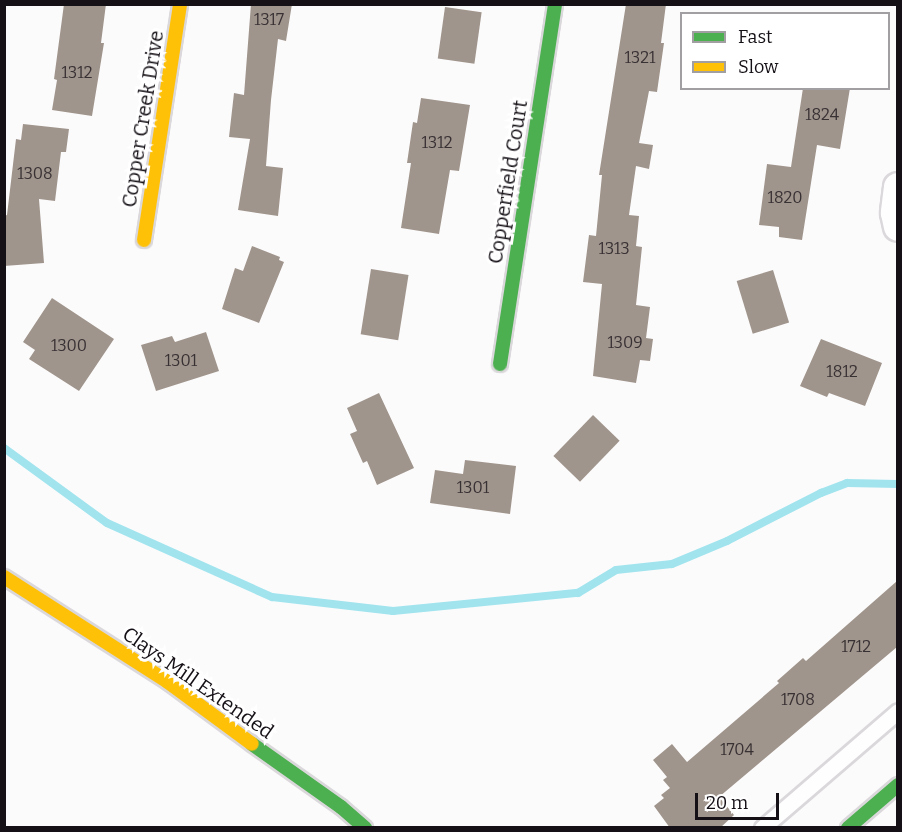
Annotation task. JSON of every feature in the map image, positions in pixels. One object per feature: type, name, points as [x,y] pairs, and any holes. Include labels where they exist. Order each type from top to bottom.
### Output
[{"type":"street","name":"Copper Creek Drive","points":[[144,240],[180,4]]},
{"type":"street","name":"Copperfield Court","points":[[500,364],[555,4]]},
{"type":"street","points":[[897,187],[895,213],[897,227]]},
{"type":"street","name":"Clays Mill Extended","points":[[4,577],[168,682],[322,796],[341,807],[364,828]]},
{"type":"street","points":[[848,828],[897,784]]},
{"type":"lane","points":[[762,828],[897,711]]},
{"type":"building","points":[[64,4],[106,4],[101,43],[104,43],[92,116],[52,110]]},
{"type":"building","points":[[251,4],[292,4],[286,41],[278,39],[266,166],[283,168],[278,216],[238,210],[250,139],[229,137],[234,93],[244,95]]},
{"type":"building","points":[[626,4],[666,4],[661,43],[664,43],[657,92],[649,91],[639,143],[653,145],[649,169],[636,166],[629,215],[639,216],[636,246],[642,247],[636,305],[650,307],[646,338],[653,339],[650,361],[640,360],[636,383],[593,376],[602,284],[583,282],[589,235],[596,236],[602,175],[599,175]]},
{"type":"building","points":[[445,7],[482,12],[474,64],[438,58]]},
{"type":"building","points":[[803,90],[850,90],[840,149],[817,145],[802,240],[779,237],[779,227],[759,225],[767,164],[791,167]]},
{"type":"building","points":[[421,98],[470,105],[459,171],[450,170],[439,234],[401,228],[411,163],[407,163],[413,122],[417,123]]},
{"type":"building","points":[[23,124],[69,129],[66,152],[61,152],[55,201],[39,199],[44,263],[4,266],[4,216],[7,215],[16,139],[21,140]]},
{"type":"building","points":[[252,246],[280,257],[279,260],[284,262],[259,323],[222,309],[235,268],[243,271]]},
{"type":"building","points":[[371,269],[409,275],[398,340],[361,334]]},
{"type":"building","points":[[773,270],[789,323],[753,334],[737,281]]},
{"type":"building","points":[[52,298],[114,339],[79,391],[29,359],[35,350],[23,342]]},
{"type":"building","points":[[206,332],[219,371],[156,391],[141,345],[172,336],[175,342]]},
{"type":"building","points":[[821,339],[882,363],[865,406],[829,393],[827,397],[800,386]]},
{"type":"building","points":[[379,393],[414,468],[377,485],[367,461],[363,463],[350,434],[357,431],[347,408]]},
{"type":"building","points":[[593,415],[620,441],[580,482],[553,456]]},
{"type":"building","points":[[465,460],[516,466],[510,514],[430,503],[435,470],[463,474]]},
{"type":"building","points":[[897,581],[897,647],[719,797],[734,815],[720,828],[670,828],[654,806],[664,798],[661,795],[670,788],[663,780],[667,777],[653,760],[672,744],[687,762],[779,683],[777,681],[803,658],[806,661]]},
{"type":"waterway","points":[[4,448],[107,523],[272,597],[393,611],[578,593],[616,570],[672,564],[727,541],[821,493],[847,483],[898,484]]},
{"type":"traffic: fast","points":[[500,364],[555,4]]},
{"type":"traffic: fast","points":[[252,744],[341,807],[365,828]]},
{"type":"traffic: fast","points":[[848,828],[898,785]]},
{"type":"traffic: slow","points":[[144,240],[180,4]]},
{"type":"traffic: slow","points":[[4,577],[168,682],[252,744]]}]
